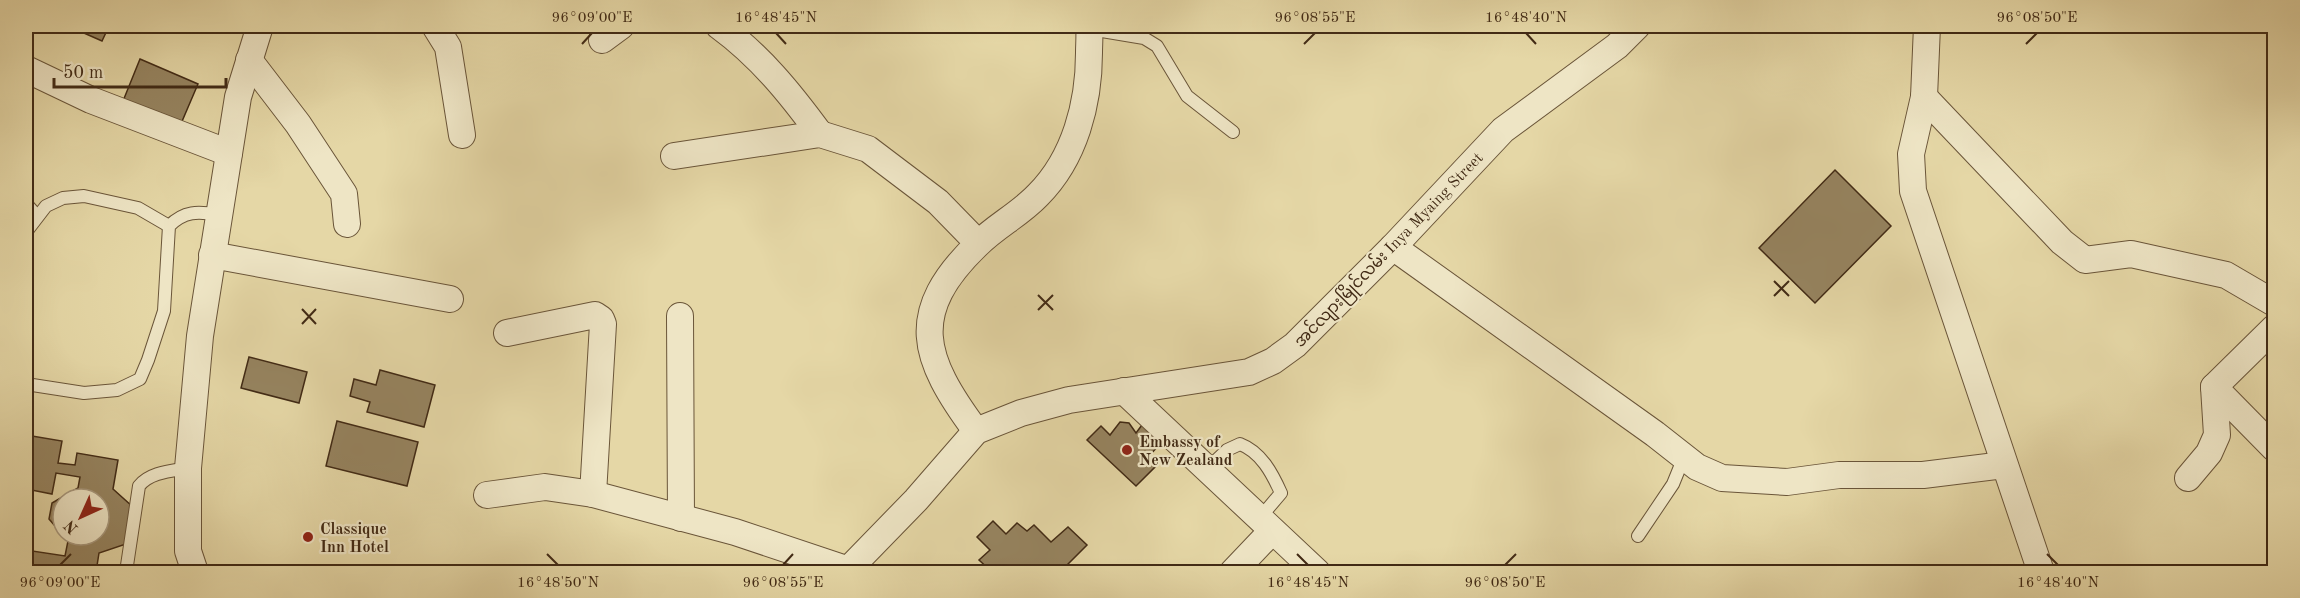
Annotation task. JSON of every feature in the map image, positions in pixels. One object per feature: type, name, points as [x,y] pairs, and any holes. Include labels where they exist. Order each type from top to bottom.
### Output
[{"type":"street","points":[[195,573],[188,551],[188,468],[200,336],[238,97],[260,26]]},
{"type":"street","points":[[435,26],[448,47],[462,135]]},
{"type":"street","points":[[719,26],[737,39],[790,92],[820,134]]},
{"type":"street","name":"အင်လျားမြိုင်လမ်း Inya Myaing Street","points":[[847,571],[916,500],[976,431],[1021,413],[1068,400],[1249,372],[1273,361],[1295,345],[1393,247],[1503,130],[1617,46],[1637,26]]},
{"type":"street","points":[[1927,26],[1924,97],[1911,154],[1913,191],[2041,573]]},
{"type":"street","points":[[976,431],[954,401],[938,370],[929,341],[932,310],[941,289],[978,243],[1039,195],[1058,170],[1074,140],[1089,83],[1089,27]]},
{"type":"street","points":[[249,60],[298,124],[344,194],[347,224]]},
{"type":"street","points":[[26,69],[91,100],[229,153]]},
{"type":"street","points":[[1924,97],[2062,242],[2085,260],[2131,254],[2226,274],[2274,303]]},
{"type":"street","points":[[674,156],[820,134],[868,149],[938,202],[978,243]]},
{"type":"street","points":[[1393,247],[1697,467],[1722,478],[1787,482],[1839,475],[1923,475],[2004,465]]},
{"type":"street","points":[[212,255],[450,299]]},
{"type":"street","points":[[507,333],[595,315],[601,318],[603,324],[593,494]]},
{"type":"street","points":[[680,316],[681,518]]},
{"type":"street","points":[[2188,478],[2209,453],[2217,435],[2214,387],[2274,328]]},
{"type":"street","points":[[2214,387],[2274,448]]},
{"type":"street","points":[[1124,391],[1317,573]]},
{"type":"street","points":[[487,495],[545,487],[593,494],[735,532],[847,571]]},
{"type":"street","points":[[1233,573],[1266,525]]},
{"type":"lane","points":[[1089,27],[1144,38],[1157,46],[1187,96],[1233,132]]},
{"type":"lane","points":[[26,232],[46,206],[63,198],[84,196],[138,208],[169,226]]},
{"type":"lane","points":[[26,205],[38,216]]},
{"type":"lane","points":[[26,384],[84,393],[117,390],[140,379],[164,311],[169,226],[177,218],[190,212],[218,216]]},
{"type":"lane","points":[[1207,469],[1227,450],[1240,444],[1252,449],[1272,474],[1281,493],[1266,525]]},
{"type":"lane","points":[[1638,536],[1672,484],[1684,457]]},
{"type":"lane","points":[[126,573],[139,486],[154,475],[188,468]]},
{"type":"building","points":[[68,26],[109,26],[102,41]]},
{"type":"building","points":[[140,59],[198,84],[180,126],[123,101]]},
{"type":"building","points":[[1835,170],[1891,226],[1815,303],[1759,248]]},
{"type":"building","points":[[249,357],[307,372],[299,403],[241,388]]},
{"type":"building","points":[[380,370],[435,385],[424,427],[367,412],[370,402],[350,396],[354,379],[376,385]]},
{"type":"building","points":[[337,421],[418,442],[407,486],[326,466]]},
{"type":"building","name":"Embassy of New Zealand","points":[[1120,422],[1129,423],[1136,433],[1142,425],[1160,444],[1149,456],[1155,467],[1136,486],[1087,440],[1101,426],[1110,435]]},
{"type":"building","points":[[26,435],[62,441],[58,463],[75,465],[77,453],[118,460],[113,489],[133,507],[126,544],[99,553],[96,572],[26,572],[26,550],[65,556],[67,547],[111,547],[111,487],[78,487],[80,477],[56,473],[51,494],[26,489]]},
{"type":"building","points":[[993,521],[1006,534],[1017,523],[1027,531],[1034,525],[1051,542],[1068,527],[1087,545],[1060,572],[992,572],[979,560],[990,550],[977,537]]},
{"type":"place","name":"Embassy of New Zealand","points":[[1127,450]]},
{"type":"place","name":"Classique Inn Hotel","points":[[308,537]]}]
